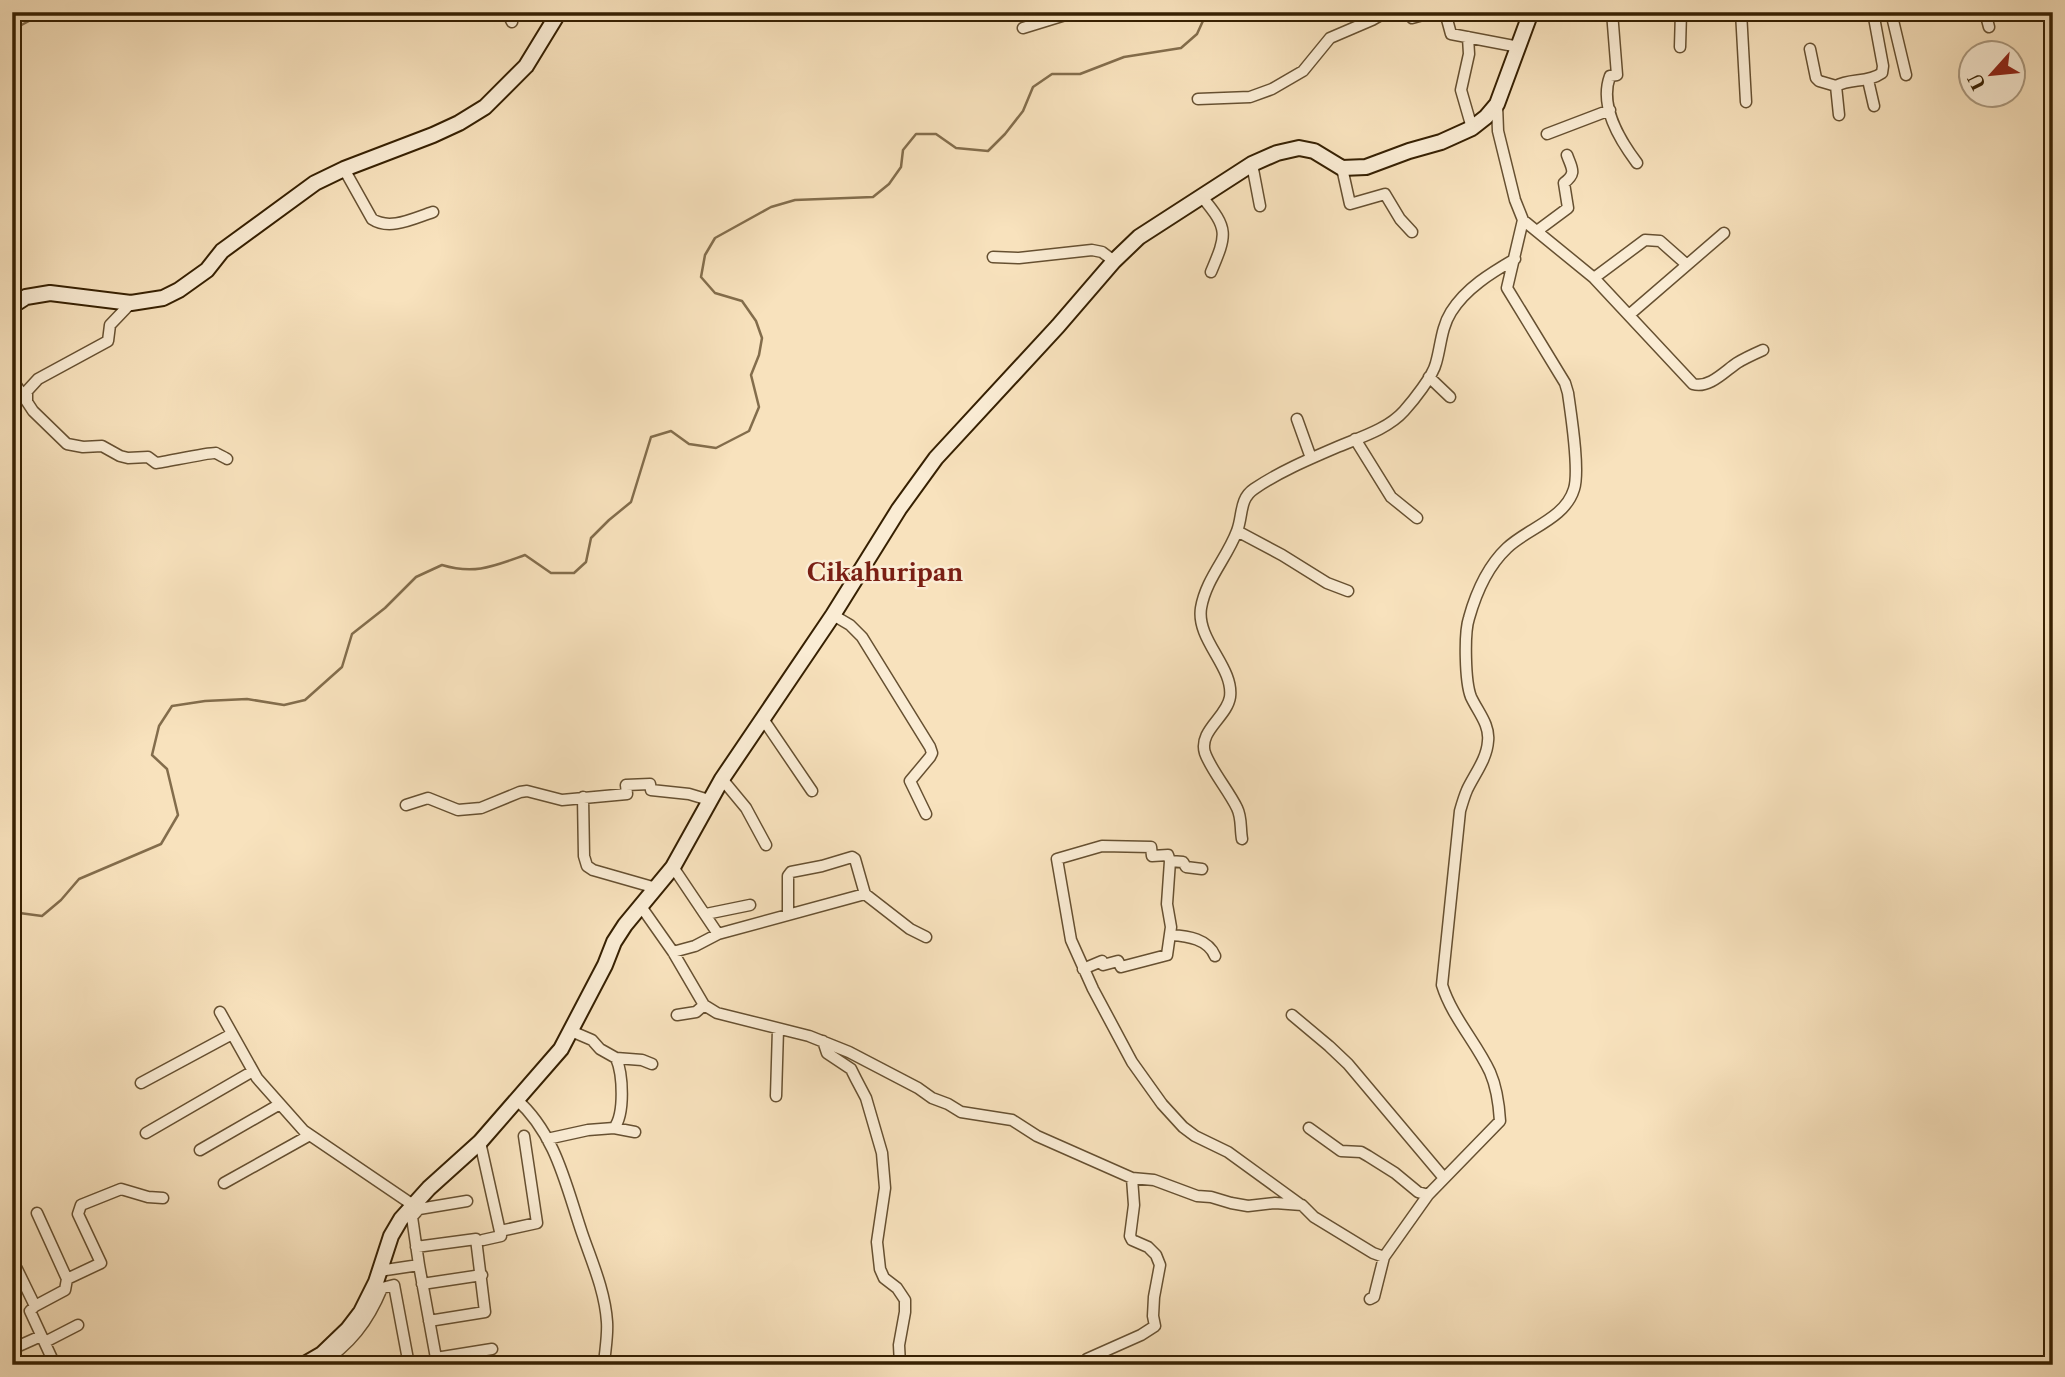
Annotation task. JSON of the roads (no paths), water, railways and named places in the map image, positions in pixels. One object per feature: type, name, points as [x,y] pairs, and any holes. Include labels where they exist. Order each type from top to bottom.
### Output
[{"type":"street","points":[[507,12],[513,22]]},
{"type":"street","points":[[12,306],[26,298],[50,293],[131,303],[163,298],[206,270],[222,251],[315,183],[433,135],[485,107],[526,66],[559,12]]},
{"type":"street","points":[[1023,28],[1075,12]]},
{"type":"street","points":[[1198,99],[1250,97],[1272,89],[1303,71],[1330,38],[1386,12]]},
{"type":"street","points":[[1412,18],[1434,12]]},
{"type":"street","points":[[1445,12],[1451,34],[1519,47]]},
{"type":"street","points":[[319,1365],[357,1334],[373,1311],[379,1272],[391,1236],[401,1219],[429,1188],[480,1142],[549,1064],[572,1031],[614,942],[640,905],[673,867],[722,779],[833,615],[899,509],[936,458],[1114,261],[1139,237],[1252,164],[1277,153],[1298,148],[1314,151],[1336,165],[1366,167],[1441,142],[1472,128],[1497,104],[1531,12]]},
{"type":"street","points":[[1612,12],[1617,75],[1610,76],[1606,96],[1615,127],[1637,163]]},
{"type":"street","points":[[1680,47],[1681,12]]},
{"type":"street","points":[[1741,12],[1746,102]]},
{"type":"street","points":[[1810,49],[1819,81],[1836,86],[1868,79],[1882,72],[1873,12]]},
{"type":"street","points":[[1891,12],[1906,75]]},
{"type":"street","points":[[1985,12],[1989,27]]},
{"type":"street","points":[[1468,37],[1469,54],[1461,90],[1472,128]]},
{"type":"street","points":[[1868,79],[1874,106]]},
{"type":"street","points":[[1836,86],[1839,115]]},
{"type":"street","points":[[1497,104],[1497,131],[1523,220],[1594,278],[1689,381],[1699,386],[1714,380],[1739,362],[1763,350]]},
{"type":"street","points":[[1547,134],[1611,110]]},
{"type":"street","points":[[1537,231],[1568,208],[1564,183],[1573,173],[1567,155]]},
{"type":"street","points":[[1252,164],[1260,206]]},
{"type":"street","points":[[1336,165],[1350,204],[1385,194],[1400,219],[1412,232]]},
{"type":"street","points":[[344,169],[372,219],[378,223],[391,225],[433,212]]},
{"type":"street","points":[[1202,197],[1222,224],[1222,245],[1211,272]]},
{"type":"street","points":[[1370,1299],[1374,1297],[1384,1257],[1428,1195],[1500,1121],[1499,1102],[1491,1074],[1451,1008],[1442,985],[1460,811],[1487,749],[1488,740],[1488,730],[1471,696],[1467,678],[1468,620],[1488,571],[1498,557],[1509,545],[1564,506],[1575,486],[1576,473],[1565,383],[1508,291],[1507,285],[1523,220]]},
{"type":"street","points":[[1629,315],[1724,233]]},
{"type":"street","points":[[1594,278],[1645,240],[1660,241],[1686,264]]},
{"type":"street","points":[[993,257],[1019,258],[1092,250],[1102,252],[1114,261]]},
{"type":"street","points":[[1242,839],[1238,810],[1205,752],[1205,740],[1209,730],[1222,715],[1230,693],[1227,678],[1208,641],[1201,606],[1209,584],[1237,531],[1244,499],[1250,492],[1311,458],[1386,426],[1405,411],[1435,368],[1444,328],[1451,313],[1479,281],[1515,258]]},
{"type":"street","points":[[27,402],[27,391],[38,379],[108,341],[110,325],[131,303]]},
{"type":"street","points":[[1429,377],[1450,397]]},
{"type":"street","points":[[12,379],[27,402],[59,437],[74,447],[102,446],[120,456],[148,457],[156,463],[209,453],[216,453],[227,459]]},
{"type":"street","points":[[1297,419],[1311,458]]},
{"type":"street","points":[[1356,439],[1391,497],[1417,518]]},
{"type":"street","points":[[1237,531],[1326,583],[1348,591]]},
{"type":"street","points":[[833,615],[850,625],[862,637],[930,747],[930,757],[910,781],[926,814]]},
{"type":"street","points":[[763,719],[812,791]]},
{"type":"street","points":[[722,779],[746,808],[766,845]]},
{"type":"street","points":[[406,805],[428,797],[458,810],[481,808],[527,791],[562,800],[627,794],[626,785],[650,784],[651,790],[689,794],[709,800]]},
{"type":"street","points":[[583,797],[584,856],[587,866],[656,888]]},
{"type":"street","points":[[1083,969],[1102,961],[1103,965],[1118,961],[1121,967],[1167,955],[1171,935],[1167,904],[1170,861],[1168,855],[1152,856],[1151,847],[1102,846],[1057,859],[1071,940],[1083,969],[1132,1062],[1172,1116],[1195,1136],[1228,1152],[1302,1205],[1314,1217],[1384,1257]]},
{"type":"street","points":[[788,913],[788,876],[796,870],[852,857],[855,859],[865,894],[910,929],[926,937]]},
{"type":"street","points":[[1170,861],[1202,869]]},
{"type":"street","points":[[673,867],[718,934]]},
{"type":"street","points":[[673,952],[695,946],[718,934],[865,894]]},
{"type":"street","points":[[640,905],[673,952],[704,1004],[717,1013],[809,1035],[849,1052],[961,1112],[1012,1120],[1037,1136],[1132,1178],[1154,1180],[1196,1196],[1248,1206],[1275,1203],[1302,1205]]},
{"type":"street","points":[[706,914],[750,905]]},
{"type":"street","points":[[1171,935],[1203,942],[1212,949],[1215,956]]},
{"type":"street","points":[[677,1015],[696,1012],[704,1004]]},
{"type":"street","points":[[220,1012],[253,1071],[304,1131],[413,1205]]},
{"type":"street","points":[[1292,1015],[1348,1064],[1444,1178]]},
{"type":"street","points":[[776,1096],[778,1029]]},
{"type":"street","points":[[572,1031],[592,1040],[600,1049],[616,1058],[642,1060],[652,1064]]},
{"type":"street","points":[[141,1083],[232,1034]]},
{"type":"street","points":[[822,1041],[827,1053],[851,1069],[866,1098],[882,1153],[885,1188],[877,1242],[880,1269],[884,1278],[898,1288],[905,1300],[899,1345],[900,1365]]},
{"type":"street","points":[[614,1128],[620,1121],[621,1112],[619,1066],[616,1058]]},
{"type":"street","points":[[146,1133],[253,1071]]},
{"type":"street","points":[[516,1099],[525,1106],[547,1139],[565,1176],[601,1287],[607,1320],[604,1365]]},
{"type":"street","points":[[200,1150],[280,1104]]},
{"type":"street","points":[[547,1139],[588,1130],[614,1128],[635,1132]]},
{"type":"street","points":[[1309,1128],[1341,1151],[1368,1156],[1419,1192],[1428,1195]]},
{"type":"street","points":[[224,1183],[310,1135]]},
{"type":"street","points":[[500,1231],[537,1223],[524,1136]]},
{"type":"street","points":[[480,1142],[501,1236],[483,1240]]},
{"type":"street","points":[[1082,1365],[1087,1359],[1155,1326],[1154,1297],[1160,1265],[1156,1255],[1148,1247],[1132,1240],[1130,1236],[1134,1205],[1132,1178]]},
{"type":"street","points":[[67,1279],[102,1261],[78,1214],[80,1205],[121,1189],[148,1197],[163,1198]]},
{"type":"street","points":[[467,1201],[419,1209],[412,1217],[422,1284],[436,1358],[492,1349]]},
{"type":"street","points":[[37,1213],[67,1279],[65,1290],[30,1311],[55,1365]]},
{"type":"street","points":[[416,1247],[476,1239],[485,1312],[429,1321]]},
{"type":"street","points":[[14,1264],[35,1306]]},
{"type":"street","points":[[379,1272],[419,1265]]},
{"type":"street","points":[[422,1284],[482,1275]]},
{"type":"street","points":[[378,1287],[394,1285],[409,1365]]},
{"type":"street","points":[[303,1365],[322,1354],[348,1329],[378,1287]]},
{"type":"street","points":[[12,1349],[78,1325]]},
{"type":"waterway","points":[[12,30],[29,21],[35,12]]},
{"type":"waterway","points":[[12,912],[42,916],[61,900],[79,879],[161,844],[178,815],[167,769],[152,755],[159,726],[172,706],[247,699],[284,705],[305,700],[342,667],[352,634],[385,608],[416,577],[442,565],[475,569],[494,566],[525,555],[551,573],[574,573],[586,562],[591,538],[631,502],[651,437],[671,431],[689,444],[716,448],[749,431],[759,407],[751,375],[762,338],[756,321],[742,301],[715,293],[701,277],[705,255],[715,238],[771,207],[795,200],[873,197],[889,184],[901,167],[903,150],[916,134],[936,134],[956,148],[988,151],[1023,111],[1033,87],[1052,74],[1080,74],[1124,57],[1181,48],[1197,34],[1207,12]]},
{"type":"district","name":"Cikahuripan","points":[[885,572]]}]
